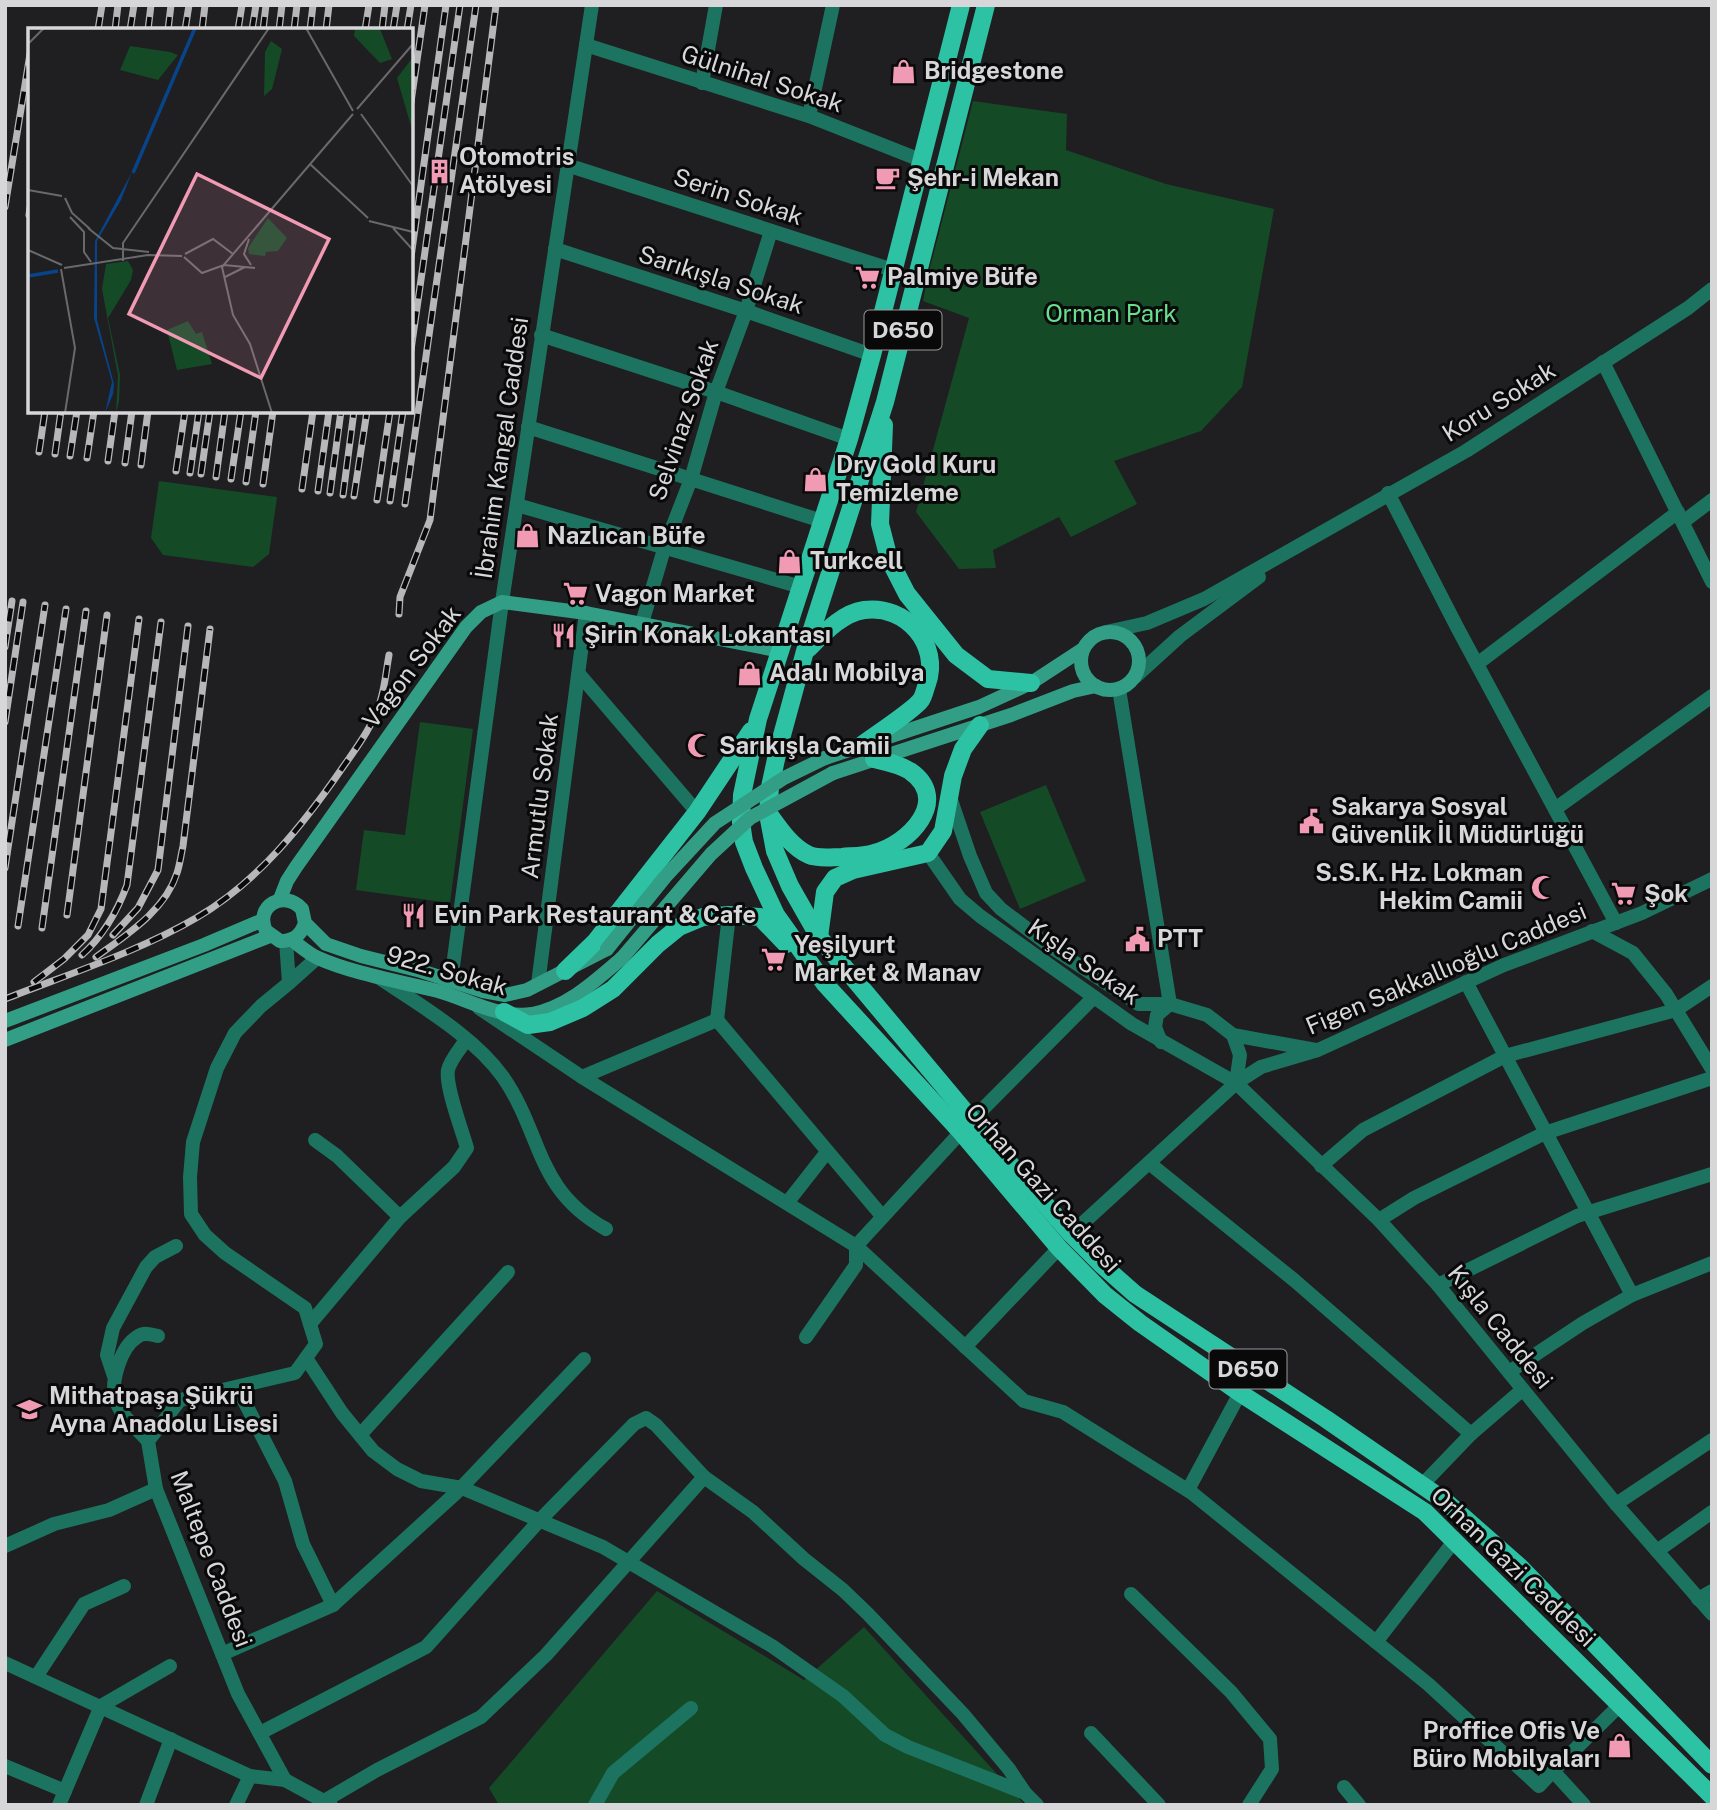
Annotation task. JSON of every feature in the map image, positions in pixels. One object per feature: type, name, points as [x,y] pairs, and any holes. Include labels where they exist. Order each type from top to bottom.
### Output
[{"type":"main road","name":"Orhan Gazi Caddesi","points":[[961,5],[873,355],[849,439],[758,719],[742,795],[741,822],[744,842],[754,868],[776,915],[825,984],[1071,1234],[1135,1294],[1444,1501],[1520,1567],[1712,1765]]},
{"type":"main road","name":"D650","points":[[805,651],[885,402],[986,5]]},
{"type":"main road","points":[[885,402],[880,524],[889,559],[907,594],[956,655],[988,679],[1031,683]]},
{"type":"main road","points":[[502,602],[586,613],[781,651]]},
{"type":"main road","name":"Vagon Sokak","points":[[280,899],[296,867],[466,627],[481,612],[502,602]]},
{"type":"main road","points":[[805,651],[836,623],[862,610],[888,610],[912,623],[928,650],[932,671],[921,700],[862,745]]},
{"type":"main road","points":[[270,936],[263,926],[266,908],[280,899],[290,900],[302,909],[305,923],[326,944],[483,991],[505,995],[527,990],[607,948],[715,823],[784,778],[825,758],[979,707],[1031,683],[1083,649],[1088,641],[1106,632],[1115,632],[1132,641],[1140,659],[1135,677],[1119,689],[1110,690],[1096,686],[1085,677],[1082,668],[1083,649]]},
{"type":"main road","name":"Orhan Gazi Caddesi","points":[[805,651],[778,750],[770,787],[768,814],[775,850],[790,886],[819,937],[1059,1248],[1105,1294],[1140,1323],[1240,1393],[1425,1512],[1712,1796]]},
{"type":"main road","name":"922. Sokak","points":[[289,940],[317,958],[504,1012],[530,1014],[557,1006],[584,990],[622,958],[712,854],[750,818],[833,773],[980,725],[1073,691],[1096,686]]},
{"type":"main road","points":[[565,971],[596,942],[697,812],[758,719]]},
{"type":"main road","points":[[819,937],[825,892],[835,878],[853,870],[928,853],[943,831],[953,776],[963,749],[980,725]]},
{"type":"main road","points":[[768,814],[797,847],[811,856],[861,855],[876,853],[891,846],[916,828],[927,807],[927,796],[913,773],[899,765],[874,759]]},
{"type":"main road","points":[[504,1012],[528,1025],[550,1022],[583,1008],[613,989],[679,927],[703,917],[729,915],[760,918],[825,984]]},
{"type":"main road","points":[[5,1021],[263,920]]},
{"type":"main road","points":[[5,1040],[270,936],[289,940],[299,936],[305,923]]},
{"type":"street","name":"İbrahim Kangal Caddesi","points":[[452,981],[502,602],[592,5]]},
{"type":"street","points":[[702,83],[716,5]]},
{"type":"street","points":[[809,116],[833,5]]},
{"type":"street","name":"Gülnihal Sokak","points":[[586,45],[809,116],[923,161]]},
{"type":"street","name":"Serin Sokak","points":[[567,165],[896,271]]},
{"type":"street","name":"Selvinaz Sokak","points":[[642,623],[665,546],[691,478],[716,392],[746,311],[771,231]]},
{"type":"street","name":"Sarıkışla Sokak","points":[[555,249],[873,355]]},
{"type":"street","name":"Koru Sokak","points":[[1304,542],[1466,451],[1688,308],[1712,289]]},
{"type":"street","points":[[541,335],[849,439]]},
{"type":"street","points":[[1603,362],[1712,582]]},
{"type":"street","points":[[528,427],[822,521]]},
{"type":"street","points":[[1388,493],[1616,922]]},
{"type":"street","points":[[1477,664],[1681,517],[1712,500]]},
{"type":"street","points":[[517,505],[801,587]]},
{"type":"street","points":[[1106,632],[1147,622],[1204,599],[1304,542]]},
{"type":"street","points":[[1135,677],[1180,636],[1304,542]]},
{"type":"street","name":"Armutlu Sokak","points":[[538,984],[586,613]]},
{"type":"street","points":[[579,674],[697,812]]},
{"type":"street","points":[[1119,689],[1170,1004],[1157,1015],[1154,1027],[1161,1042]]},
{"type":"street","points":[[1555,809],[1712,696]]},
{"type":"street","name":"Kışla Sokak","points":[[950,797],[986,893],[1002,909],[1051,947],[1138,1004],[1170,1004],[1207,1015],[1234,1035]]},
{"type":"street","name":"Kışla Sokak","points":[[928,853],[960,899],[980,916],[1161,1042],[1236,1083]]},
{"type":"street","name":"Figen Sakkallıoğlu Caddesi","points":[[1071,1234],[1236,1083],[1261,1067],[1318,1050],[1504,964],[1642,913],[1712,879]]},
{"type":"street","points":[[729,915],[717,1020],[882,1216]]},
{"type":"street","points":[[1592,931],[1633,953],[1676,1010],[1712,1069]]},
{"type":"street","points":[[289,940],[289,983]]},
{"type":"street","points":[[176,1246],[155,1257],[146,1268],[113,1328],[107,1355],[114,1376],[115,1399],[124,1415],[148,1441],[180,1399],[295,1373],[316,1343],[305,1308],[225,1253],[205,1235],[191,1214],[190,1177],[194,1142],[204,1104],[217,1068],[235,1033],[261,1006],[317,958]]},
{"type":"street","points":[[374,974],[431,1013],[484,1056],[503,1077],[517,1102],[540,1157],[559,1190],[588,1219],[606,1229]]},
{"type":"street","points":[[1466,982],[1632,1295]]},
{"type":"street","points":[[1321,1166],[1363,1130],[1505,1056],[1676,1010],[1712,985]]},
{"type":"street","points":[[806,1337],[856,1265],[856,1246],[967,1126],[1094,997]]},
{"type":"street","points":[[474,1004],[582,1077],[856,1246],[1024,1402],[1063,1412],[1188,1490],[1428,1684],[1539,1786],[1620,1705]]},
{"type":"street","points":[[582,1077],[717,1020]]},
{"type":"street","points":[[1236,1083],[1240,1055],[1234,1035],[1318,1050]]},
{"type":"street","points":[[310,1324],[400,1217],[454,1167],[467,1148],[450,1096],[448,1070],[466,1040]]},
{"type":"street","points":[[1379,1220],[1414,1198],[1545,1133],[1712,1078]]},
{"type":"street","name":"Kışla Caddesi","points":[[1236,1083],[1379,1220],[1438,1285],[1616,1504],[1712,1614]]},
{"type":"street","points":[[315,1140],[337,1156],[400,1217]]},
{"type":"street","points":[[787,1203],[827,1152]]},
{"type":"street","points":[[1149,1163],[1294,1280],[1472,1434]]},
{"type":"street","points":[[1438,1285],[1587,1213],[1712,1174]]},
{"type":"street","points":[[965,1347],[1059,1248]]},
{"type":"street","points":[[1508,1372],[1632,1295],[1712,1263]]},
{"type":"street","points":[[360,1435],[508,1272]]},
{"type":"street","points":[[114,1376],[125,1351],[136,1337],[149,1333],[158,1336]]},
{"type":"street","points":[[306,1358],[342,1413],[373,1451],[409,1475],[421,1481],[462,1488],[603,1548],[772,1646],[843,1696],[885,1735],[908,1747],[1025,1793]]},
{"type":"street","points":[[222,1654],[333,1605],[462,1488],[584,1359]]},
{"type":"street","points":[[237,1387],[285,1481],[303,1544],[333,1605]]},
{"type":"street","points":[[1422,1485],[1472,1434],[1522,1390]]},
{"type":"street","points":[[1188,1490],[1240,1393]]},
{"type":"street","points":[[260,1733],[426,1647],[539,1521],[634,1424],[646,1418],[656,1425],[704,1477],[754,1512],[868,1614],[963,1714],[1037,1805]]},
{"type":"street","points":[[1616,1504],[1712,1440]]},
{"type":"street","name":"Maltepe Caddesi","points":[[148,1441],[156,1489],[238,1694],[285,1780]]},
{"type":"street","points":[[5,1663],[250,1776],[285,1780],[326,1804],[377,1770],[481,1717],[546,1655],[704,1477]]},
{"type":"street","points":[[5,1546],[54,1524],[109,1510],[156,1489]]},
{"type":"street","points":[[1657,1550],[1712,1511]]},
{"type":"street","points":[[1376,1642],[1455,1540]]},
{"type":"street","points":[[36,1676],[84,1604],[124,1586]]},
{"type":"street","points":[[1698,1599],[1712,1591]]},
{"type":"street","points":[[1131,1594],[1231,1692],[1270,1739],[1272,1769],[1249,1805]]},
{"type":"street","points":[[5,1766],[62,1798],[102,1706],[170,1666]]},
{"type":"street","points":[[595,1805],[613,1773],[691,1708]]},
{"type":"street","points":[[1091,1733],[1159,1805]]},
{"type":"street","points":[[145,1805],[171,1739]]},
{"type":"street","points":[[1553,1771],[1584,1805]]},
{"type":"street","points":[[236,1805],[250,1776]]},
{"type":"street","points":[[1344,1787],[1359,1805]]},
{"type":"green space","name":"Orman Park","points":[[973,101],[1067,114],[1066,150],[1166,184],[1274,209],[1242,387],[1201,431],[1114,461],[1137,504],[1071,537],[1059,517],[993,550],[996,568],[959,569],[916,512],[969,318],[923,301]]},
{"type":"green space","points":[[159,481],[277,497],[269,554],[253,567],[163,555],[151,538]]},
{"type":"green space","points":[[420,722],[473,729],[450,903],[356,890],[364,830],[405,835]]},
{"type":"green space","points":[[1046,785],[1086,881],[1020,909],[980,812]]},
{"type":"green space","points":[[657,1591],[804,1680],[864,1627],[1025,1805],[499,1805],[489,1788]]},
{"type":"railway","points":[[98,28],[102,5]]},
{"type":"railway","points":[[115,28],[118,5]]},
{"type":"railway","points":[[130,28],[134,5]]},
{"type":"railway","points":[[148,28],[151,5]]},
{"type":"railway","points":[[168,28],[171,5]]},
{"type":"railway","points":[[185,28],[189,5]]},
{"type":"railway","points":[[202,28],[205,5]]},
{"type":"railway","points":[[238,28],[242,5]]},
{"type":"railway","points":[[252,28],[256,5]]},
{"type":"railway","points":[[263,28],[266,5]]},
{"type":"railway","points":[[279,28],[282,5]]},
{"type":"railway","points":[[294,28],[297,5]]},
{"type":"railway","points":[[310,28],[313,5]]},
{"type":"railway","points":[[326,28],[329,5]]},
{"type":"railway","points":[[365,28],[369,5]]},
{"type":"railway","points":[[382,28],[385,5]]},
{"type":"railway","points":[[393,28],[397,5]]},
{"type":"railway","points":[[407,28],[411,5]]},
{"type":"railway","points":[[413,88],[425,5]]},
{"type":"railway","points":[[413,243],[446,5]]},
{"type":"railway","points":[[413,336],[460,5]]},
{"type":"railway","points":[[405,504],[476,5]]},
{"type":"railway","points":[[399,614],[400,597],[430,520],[496,5]]},
{"type":"railway","points":[[5,207],[28,66]]},
{"type":"railway","points":[[39,452],[45,413]]},
{"type":"railway","points":[[55,454],[61,413]]},
{"type":"railway","points":[[70,456],[77,413]]},
{"type":"railway","points":[[87,458],[94,413]]},
{"type":"railway","points":[[108,461],[115,413]]},
{"type":"railway","points":[[125,463],[132,413]]},
{"type":"railway","points":[[141,465],[148,413]]},
{"type":"railway","points":[[176,471],[185,413]]},
{"type":"railway","points":[[190,473],[199,413]]},
{"type":"railway","points":[[201,474],[210,413]]},
{"type":"railway","points":[[216,477],[225,413]]},
{"type":"railway","points":[[231,479],[241,413]]},
{"type":"railway","points":[[246,482],[256,413]]},
{"type":"railway","points":[[263,484],[273,413]]},
{"type":"railway","points":[[302,489],[313,413]]},
{"type":"railway","points":[[318,491],[329,413]]},
{"type":"railway","points":[[330,493],[341,413]]},
{"type":"railway","points":[[343,495],[354,413]]},
{"type":"railway","points":[[354,496],[367,413]]},
{"type":"railway","points":[[377,500],[390,413]]},
{"type":"railway","points":[[390,501],[403,413]]},
{"type":"railway","points":[[5,647],[12,601]]},
{"type":"railway","points":[[5,722],[23,602]]},
{"type":"railway","points":[[5,868],[45,605]]},
{"type":"railway","points":[[18,926],[66,609]]},
{"type":"railway","points":[[42,928],[86,611]]},
{"type":"railway","points":[[67,915],[107,615]]},
{"type":"railway","points":[[34,982],[64,959],[88,935],[101,909],[139,619]]},
{"type":"railway","points":[[82,955],[109,923],[127,885],[161,622]]},
{"type":"railway","points":[[113,935],[138,908],[158,870],[188,626]]},
{"type":"railway","points":[[96,957],[132,931],[154,910],[171,887],[177,873],[183,846],[210,629]]},
{"type":"railway","points":[[5,999],[102,962],[174,930],[218,904],[259,870],[295,831],[359,744],[380,702],[389,655]]},
{"type":"place","name":"Bridgestone","points":[[904,71]]},
{"type":"place","name":"Otomotris Atölyesi","points":[[439,171]]},
{"type":"place","name":"Şehr-i Mekan","points":[[887,178]]},
{"type":"place","name":"Palmiye Büfe","points":[[867,277]]},
{"type":"place","name":"Dry Gold Kuru Temizleme","points":[[816,479]]},
{"type":"place","name":"Nazlıcan Büfe","points":[[527,536]]},
{"type":"place","name":"Turkcell","points":[[790,561]]},
{"type":"place","name":"Vagon Market","points":[[575,594]]},
{"type":"place","name":"Şirin Konak Lokantası","points":[[564,635]]},
{"type":"place","name":"Adalı Mobilya","points":[[749,673]]},
{"type":"place","name":"Sarıkışla Camii","points":[[699,746]]},
{"type":"place","name":"Sakarya Sosyal Güvenlik İl Müdürlüğü","points":[[1311,821]]},
{"type":"place","name":"S.S.K. Hz. Lokman Hekim Camii","points":[[1543,887]]},
{"type":"place","name":"Şok","points":[[1624,894]]},
{"type":"place","name":"Evin Park Restaurant & Cafe","points":[[414,915]]},
{"type":"place","name":"PTT","points":[[1137,939]]},
{"type":"place","name":"Yeşilyurt Market & Manav","points":[[774,959]]},
{"type":"place","name":"Mithatpaşa Şükrü Ayna Anadolu Lisesi","points":[[29,1410]]},
{"type":"place","name":"Proffice Ofis Ve Büro Mobilyaları","points":[[1620,1745]]}]
